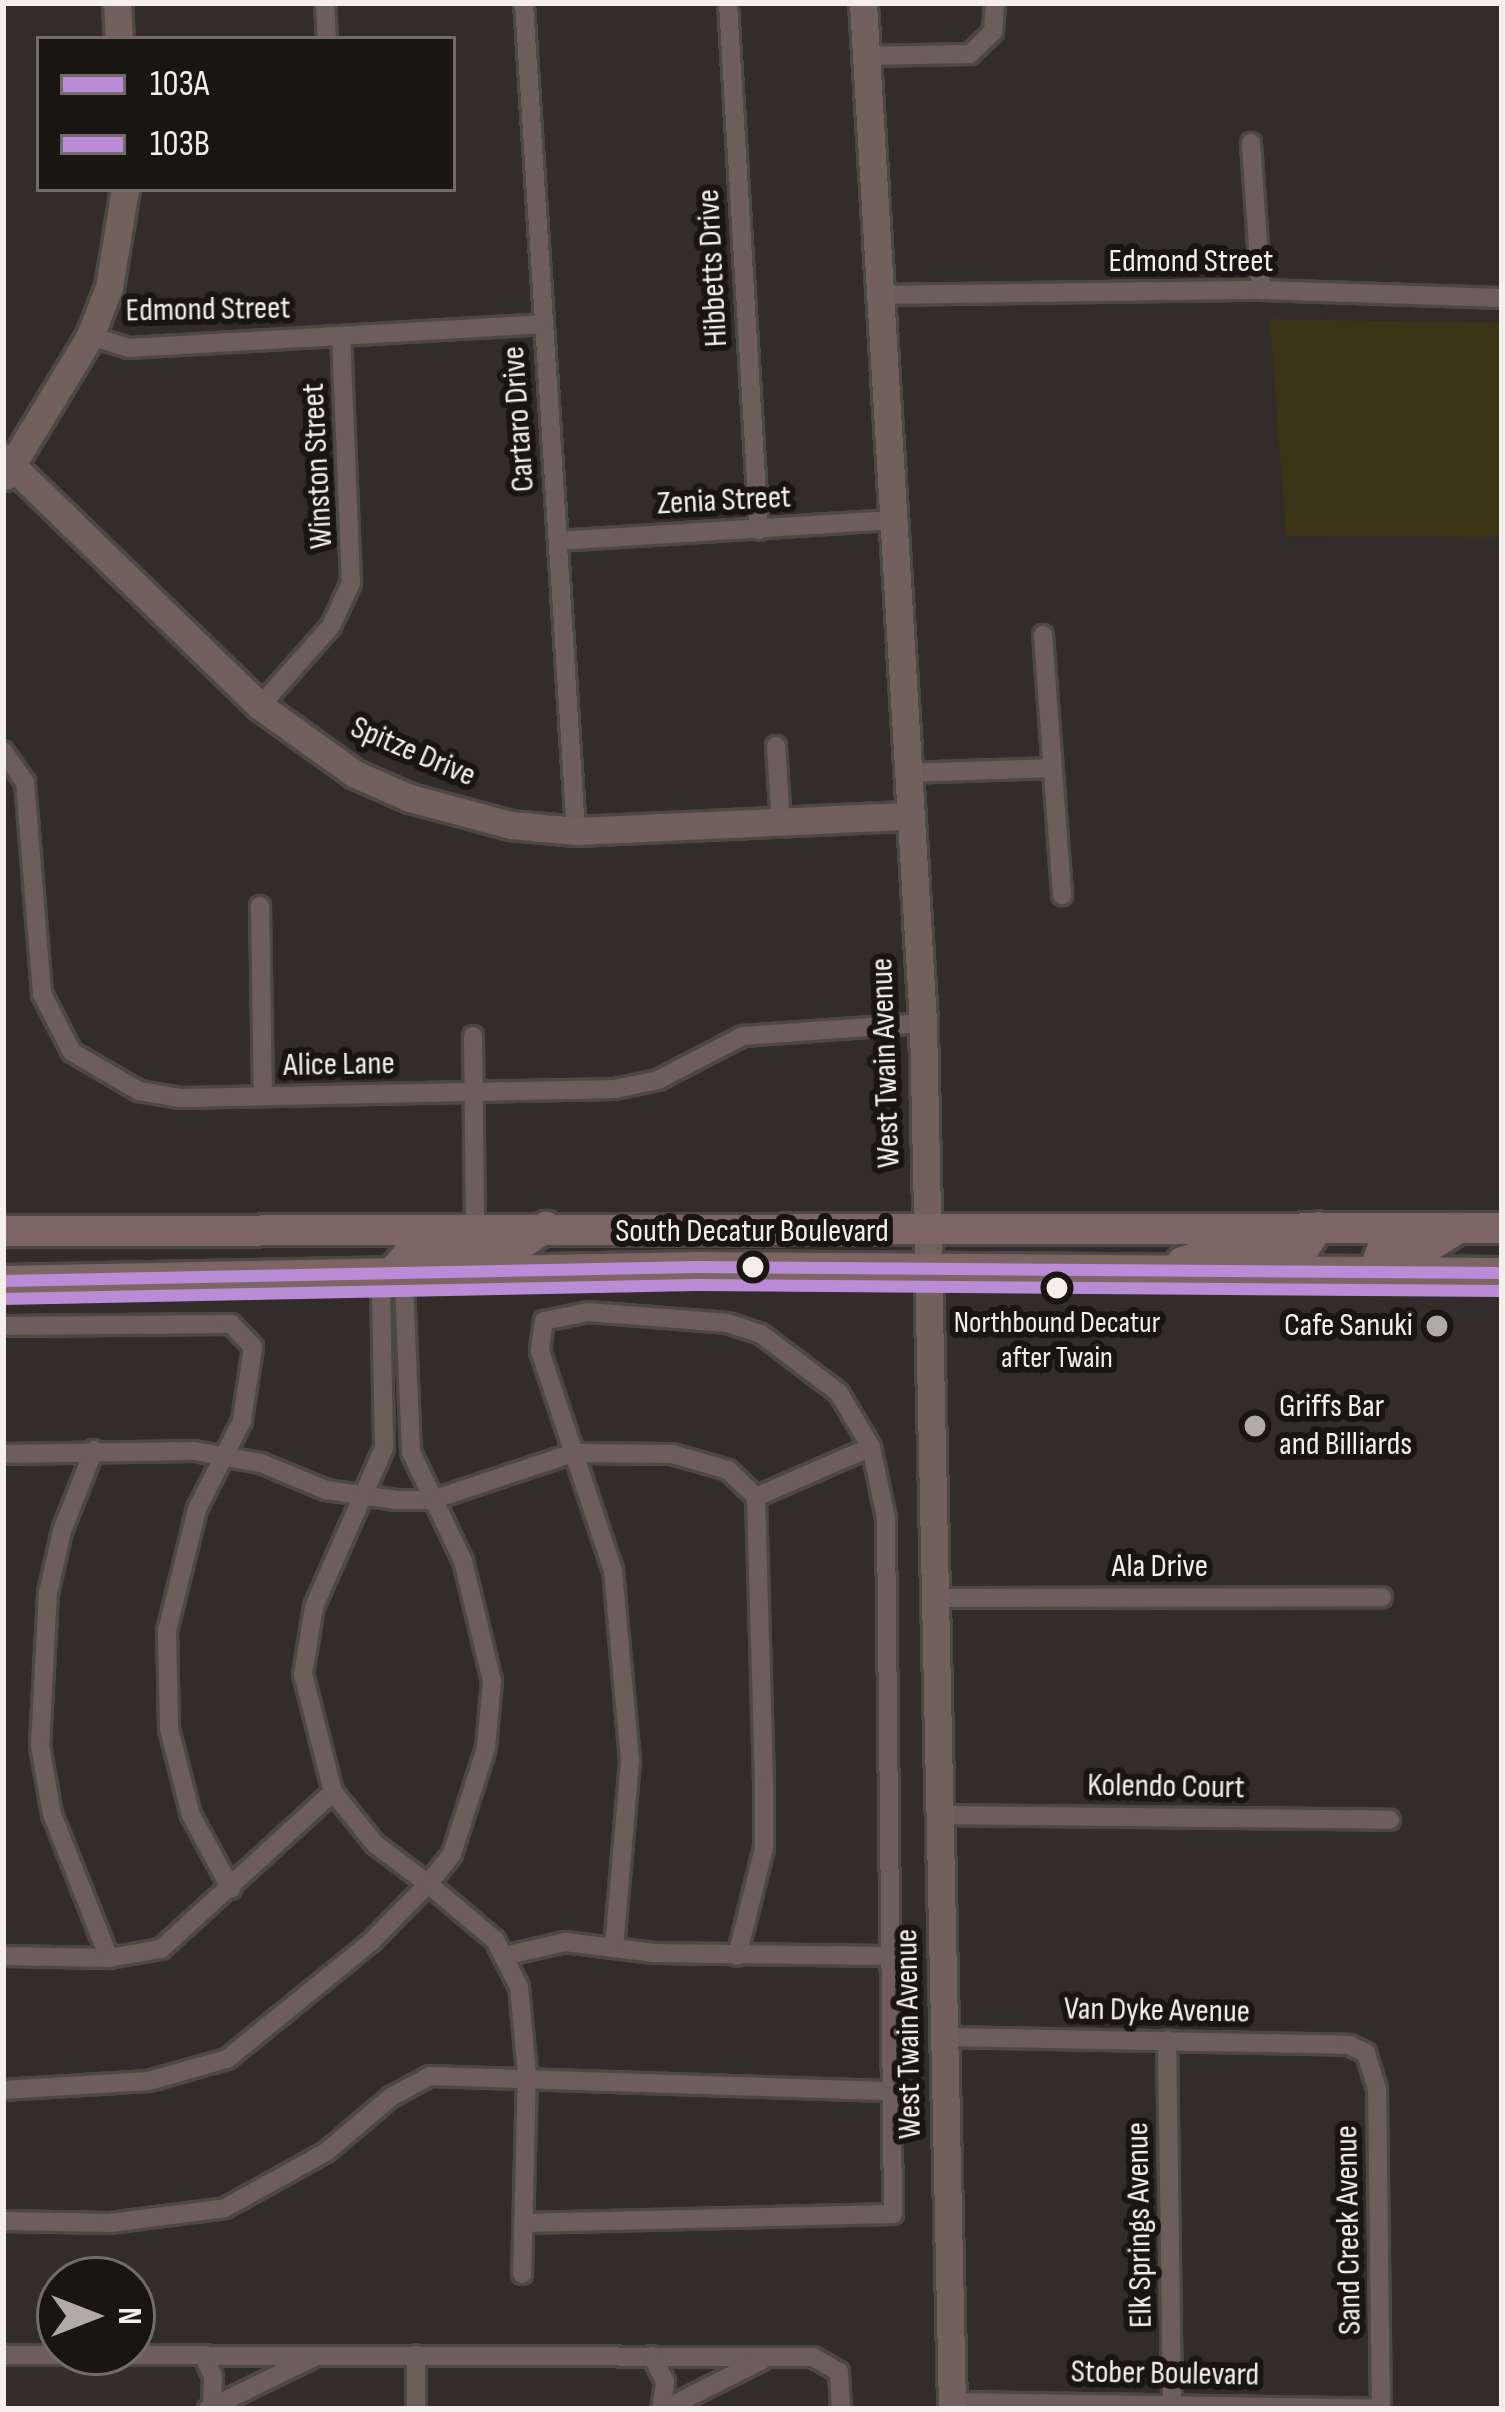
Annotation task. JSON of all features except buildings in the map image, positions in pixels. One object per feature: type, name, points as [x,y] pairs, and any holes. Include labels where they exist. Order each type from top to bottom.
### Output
[{"type":"main road","name":"South Decatur Boulevard","points":[[3,1231],[928,1224],[1502,1228]]},
{"type":"main road","points":[[393,1272],[409,1253],[516,1248],[546,1227]]},
{"type":"main road","points":[[1159,1270],[1227,1247],[1305,1246],[1318,1227]]},
{"type":"main road","points":[[1373,1273],[1382,1250],[1425,1250],[1458,1228]]},
{"type":"main road","points":[[1502,1259],[1502,1273]]},
{"type":"main road","name":"South Decatur Boulevard","points":[[3,1281],[929,1268],[1502,1273]]},
{"type":"street","points":[[117,3],[119,36]]},
{"type":"street","points":[[325,3],[327,36]]},
{"type":"street","name":"Cartaro Drive","points":[[524,3],[576,831]]},
{"type":"street","name":"Hibbetts Drive","points":[[728,3],[759,530]]},
{"type":"street","name":"West Twain Avenue","points":[[863,3],[923,1023],[952,2405]]},
{"type":"street","points":[[866,56],[955,57],[984,45],[995,3]]},
{"type":"street","points":[[1250,143],[1261,290]]},
{"type":"street","points":[[6,468],[90,336],[109,287],[125,192]]},
{"type":"street","name":"Edmond Street","points":[[881,295],[1261,290],[1502,298]]},
{"type":"street","name":"Edmond Street","points":[[90,336],[129,348],[542,324]]},
{"type":"street","name":"Winston Street","points":[[260,706],[331,626],[350,583],[341,337]]},
{"type":"street","name":"Spitze Drive","points":[[6,468],[260,706],[355,774],[410,798],[511,826],[576,831],[909,816]]},
{"type":"street","name":"Zenia Street","points":[[558,541],[895,520]]},
{"type":"street","points":[[1042,635],[1062,895]]},
{"type":"street","points":[[776,746],[781,823]]},
{"type":"street","name":"Alice Lane","points":[[3,751],[25,782],[42,994],[72,1052],[139,1091],[263,1096],[615,1089],[658,1080],[743,1036],[923,1023]]},
{"type":"street","points":[[908,772],[1052,768]]},
{"type":"street","points":[[260,906],[263,1096]]},
{"type":"street","points":[[473,1036],[475,1227]]},
{"type":"street","points":[[3,2090],[149,2081],[227,2059],[278,2024],[428,1884],[452,1854],[486,1748],[492,1682],[463,1561],[411,1453],[404,1288],[393,1272],[381,1286],[384,1448],[365,1498],[342,1531],[314,1607],[303,1674],[333,1792],[375,1844],[428,1884],[496,1940],[518,1987],[527,2073],[523,2274]]},
{"type":"street","points":[[524,2223],[893,2214],[886,1519],[871,1447],[839,1393],[761,1334],[728,1323],[588,1312],[544,1322],[541,1351],[613,1570],[630,1761],[614,1948]]},
{"type":"street","points":[[3,1326],[231,1324],[247,1332],[252,1384],[196,1509],[167,1631],[169,1729],[191,1815],[232,1889]]},
{"type":"street","points":[[756,1496],[871,1447]]},
{"type":"street","points":[[94,1450],[62,1531],[48,1593],[40,1746],[52,1814],[109,1958]]},
{"type":"street","points":[[3,1454],[94,1450],[223,1456],[365,1498],[432,1500],[573,1453],[672,1454],[728,1470],[756,1496],[764,1848],[737,1956]]},
{"type":"street","name":"Ala Drive","points":[[938,1598],[1382,1597]]},
{"type":"street","points":[[3,1956],[109,1958],[161,1948],[232,1889],[333,1792]]},
{"type":"street","name":"Kolendo Court","points":[[941,1815],[1390,1820]]},
{"type":"street","points":[[504,1956],[535,1944],[737,1956],[890,1956]]},
{"type":"street","name":"Van Dyke Avenue","points":[[945,2037],[1349,2045],[1366,2053]]},
{"type":"street","name":"Elk Springs Avenue","points":[[1168,2040],[1172,2406]]},
{"type":"street","name":"Sand Creek Avenue","points":[[1366,2053],[1377,2088],[1379,2409]]},
{"type":"street","points":[[3,2221],[110,2223],[225,2208],[326,2152],[391,2097],[430,2076],[527,2073],[662,2088],[892,2091]]},
{"type":"street","points":[[3,2355],[768,2357],[832,2364],[841,2409]]},
{"type":"street","points":[[203,2355],[213,2376],[210,2408]]},
{"type":"street","points":[[210,2408],[318,2355]]},
{"type":"street","points":[[416,2355],[416,2409]]},
{"type":"street","points":[[652,2356],[665,2382],[663,2409]]},
{"type":"street","points":[[663,2409],[768,2357]]},
{"type":"street","name":"Stober Boulevard","points":[[952,2405],[1379,2409]]},
{"type":"sand","points":[[1270,319],[1502,323],[1502,537],[1286,536]]},
{"type":"transit line","name":"103A","points":[[3,1281],[697,1267],[1502,1273]]},
{"type":"transit line","name":"103B","points":[[3,1299],[697,1285],[1502,1291]]},
{"type":"place","name":"Northbound Decatur after Twain","points":[[1057,1288]]},
{"type":"place","name":"Cafe Sanuki","points":[[1437,1326]]},
{"type":"place","name":"Griffs Bar and Billiards","points":[[1255,1426]]}]
